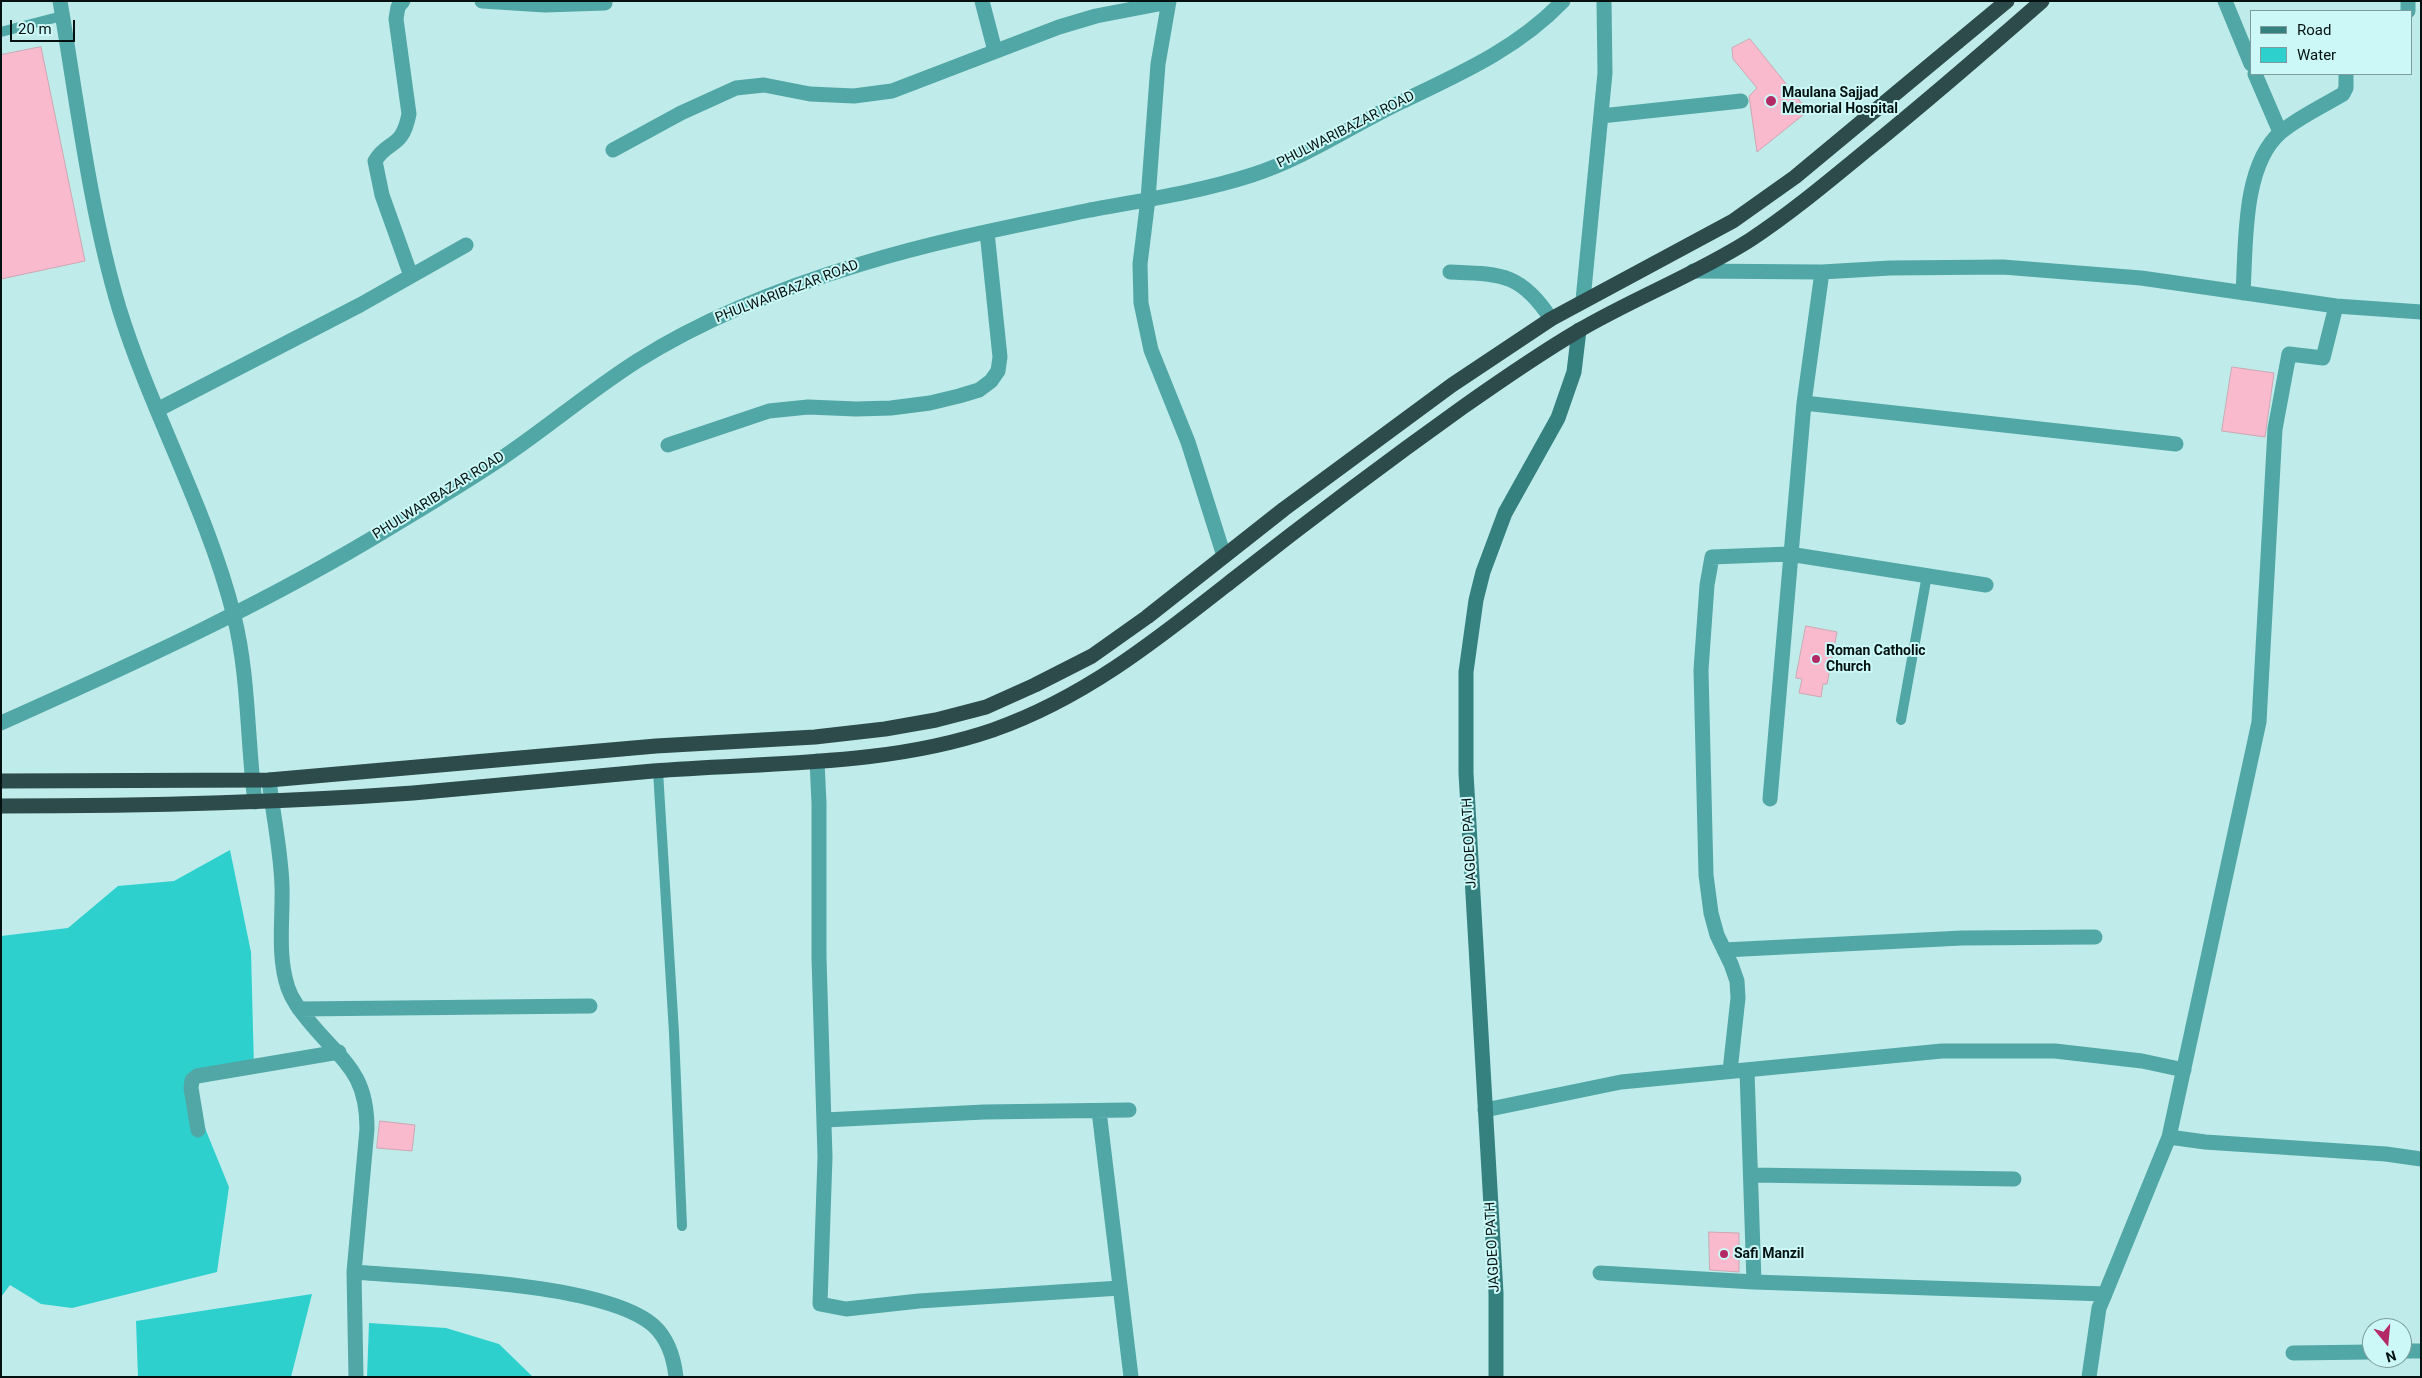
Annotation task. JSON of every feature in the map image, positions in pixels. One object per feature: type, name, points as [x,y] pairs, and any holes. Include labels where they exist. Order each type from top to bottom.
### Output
[{"type":"highway","points":[[1,781],[269,780],[877,730],[936,720],[986,707],[1035,686],[1092,656],[1147,617],[1284,510],[1452,385],[1551,319],[1583,300],[1733,222],[1795,178],[2007,1]]},
{"type":"highway","points":[[1,806],[254,802],[347,797],[658,771],[817,761],[889,753],[942,744],[994,730],[1046,708],[1113,671],[1466,405],[1579,330],[1746,242],[1810,197],[1936,93],[2042,1]]},
{"type":"highway","points":[[1845,136],[1859,156]]},
{"type":"highway","points":[[1284,510],[1301,528]]},
{"type":"highway","points":[[508,760],[509,784]]},
{"type":"highway","points":[[346,773],[347,797]]},
{"type":"main road","name":"JAGDEO PATH","points":[[1496,1377],[1496,1293],[1466,773],[1468,663],[1476,600],[1483,572],[1506,513],[1558,418],[1574,372],[1579,330]]},
{"type":"street","points":[[60,1],[99,222],[109,268],[134,352],[217,559],[233,614],[246,703],[254,802]]},
{"type":"street","points":[[403,1],[398,7],[396,19],[409,114],[406,129],[399,140],[379,154],[374,161],[382,195],[410,276]]},
{"type":"street","points":[[482,1],[545,5],[605,3]]},
{"type":"street","points":[[982,1],[994,51]]},
{"type":"street","name":"PHULWARIBAZAR ROAD","points":[[1,724],[233,614],[322,567],[388,529],[500,459],[639,360],[697,328],[751,303],[856,265],[909,250],[987,232],[1217,186],[1295,160],[1375,114],[1495,55],[1534,28],[1563,1]]},
{"type":"street","points":[[1583,300],[1602,116],[1606,44],[1604,1]]},
{"type":"street","points":[[2225,1],[2250,62]]},
{"type":"street","points":[[613,150],[681,113],[736,88],[764,85],[810,94],[854,96],[878,94],[912,85],[994,51],[1059,27],[1096,16],[1169,2],[1158,64],[1148,200],[1140,264],[1144,323],[1159,374],[1188,442],[1224,556]]},
{"type":"street","points":[[2255,75],[2280,132]]},
{"type":"street","points":[[2243,293],[2252,192],[2259,164],[2280,132],[2343,94],[2346,88],[2346,75]]},
{"type":"street","points":[[1602,116],[1741,101]]},
{"type":"street","points":[[668,445],[769,410],[808,407],[856,410],[891,408],[930,403],[979,390],[991,381],[998,372],[1000,358],[987,232]]},
{"type":"street","points":[[158,410],[360,305],[466,245]]},
{"type":"street","points":[[1692,271],[1822,272],[1898,268],[2003,267],[2140,278],[2336,306],[2421,312]]},
{"type":"street","points":[[1450,272],[1490,274],[1518,282],[1536,297],[1551,319]]},
{"type":"street","points":[[1770,799],[1789,554],[1804,403],[1822,272]]},
{"type":"street","points":[[2089,1377],[2099,1308],[2169,1137],[2259,722],[2275,429],[2289,354],[2323,358],[2336,306]]},
{"type":"street","points":[[1804,403],[2176,444]]},
{"type":"street","points":[[1730,1071],[1738,998],[1737,981],[1717,935],[1711,912],[1706,874],[1701,670],[1707,585],[1712,557],[1789,554],[1986,585]]},
{"type":"street","points":[[817,761],[819,803],[819,958],[825,1120],[820,1304],[846,1309],[948,1299],[1120,1288]]},
{"type":"street","points":[[269,780],[282,884],[283,972],[288,990],[299,1009],[351,1067],[361,1085],[367,1107],[367,1129],[354,1272],[356,1377]]},
{"type":"street","points":[[1724,950],[1962,938],[2095,937]]},
{"type":"street","points":[[299,1009],[590,1006]]},
{"type":"street","points":[[1485,1110],[1621,1082],[1879,1056],[2001,1050],[2103,1055],[2184,1070]]},
{"type":"street","points":[[198,1130],[191,1088],[192,1080],[196,1076],[339,1052]]},
{"type":"street","points":[[1747,1070],[1754,1282]]},
{"type":"street","points":[[1100,1110],[1131,1377]]},
{"type":"street","points":[[825,1120],[984,1112],[1129,1110]]},
{"type":"street","points":[[2169,1137],[2205,1142],[2386,1154],[2421,1159]]},
{"type":"street","points":[[1751,1175],[2014,1179]]},
{"type":"street","points":[[354,1272],[516,1286],[611,1304],[635,1314],[654,1326],[667,1344],[676,1377]]},
{"type":"street","points":[[1600,1273],[1754,1282],[2105,1294]]},
{"type":"street","points":[[2293,1353],[2362,1352]]},
{"type":"lane","points":[[1,32],[62,16]]},
{"type":"lane","points":[[1901,720],[1927,575]]},
{"type":"lane","points":[[658,771],[675,1042],[682,1226]]},
{"type":"water","points":[[230,850],[251,952],[254,1068],[197,1076],[200,1116],[229,1187],[217,1272],[72,1308],[41,1304],[10,1285],[1,1297],[1,936],[68,928],[118,886],[174,881]]},
{"type":"water","points":[[312,1294],[291,1377],[138,1377],[136,1321]]},
{"type":"water","points":[[369,1323],[446,1328],[499,1344],[533,1377],[367,1377]]},
{"type":"building","points":[[1750,39],[1808,111],[1757,152],[1749,96],[1757,88],[1733,59],[1732,48]]},
{"type":"building","points":[[41,47],[85,261],[1,279],[1,55]]},
{"type":"building","points":[[2232,367],[2274,373],[2265,437],[2222,431]]},
{"type":"building","points":[[1806,626],[1837,632],[1827,684],[1823,684],[1821,697],[1799,693],[1802,679],[1796,678]]},
{"type":"building","points":[[380,1121],[415,1125],[412,1151],[377,1148]]},
{"type":"building","name":"Safi Manzil","points":[[1709,1232],[1739,1233],[1739,1272],[1710,1270]]},
{"type":"place","name":"Maulana Sajjad Memorial Hospital","points":[[1771,101]]},
{"type":"place","name":"Roman Catholic Church","points":[[1816,659]]},
{"type":"place","name":"Safi Manzil","points":[[1724,1254]]}]
